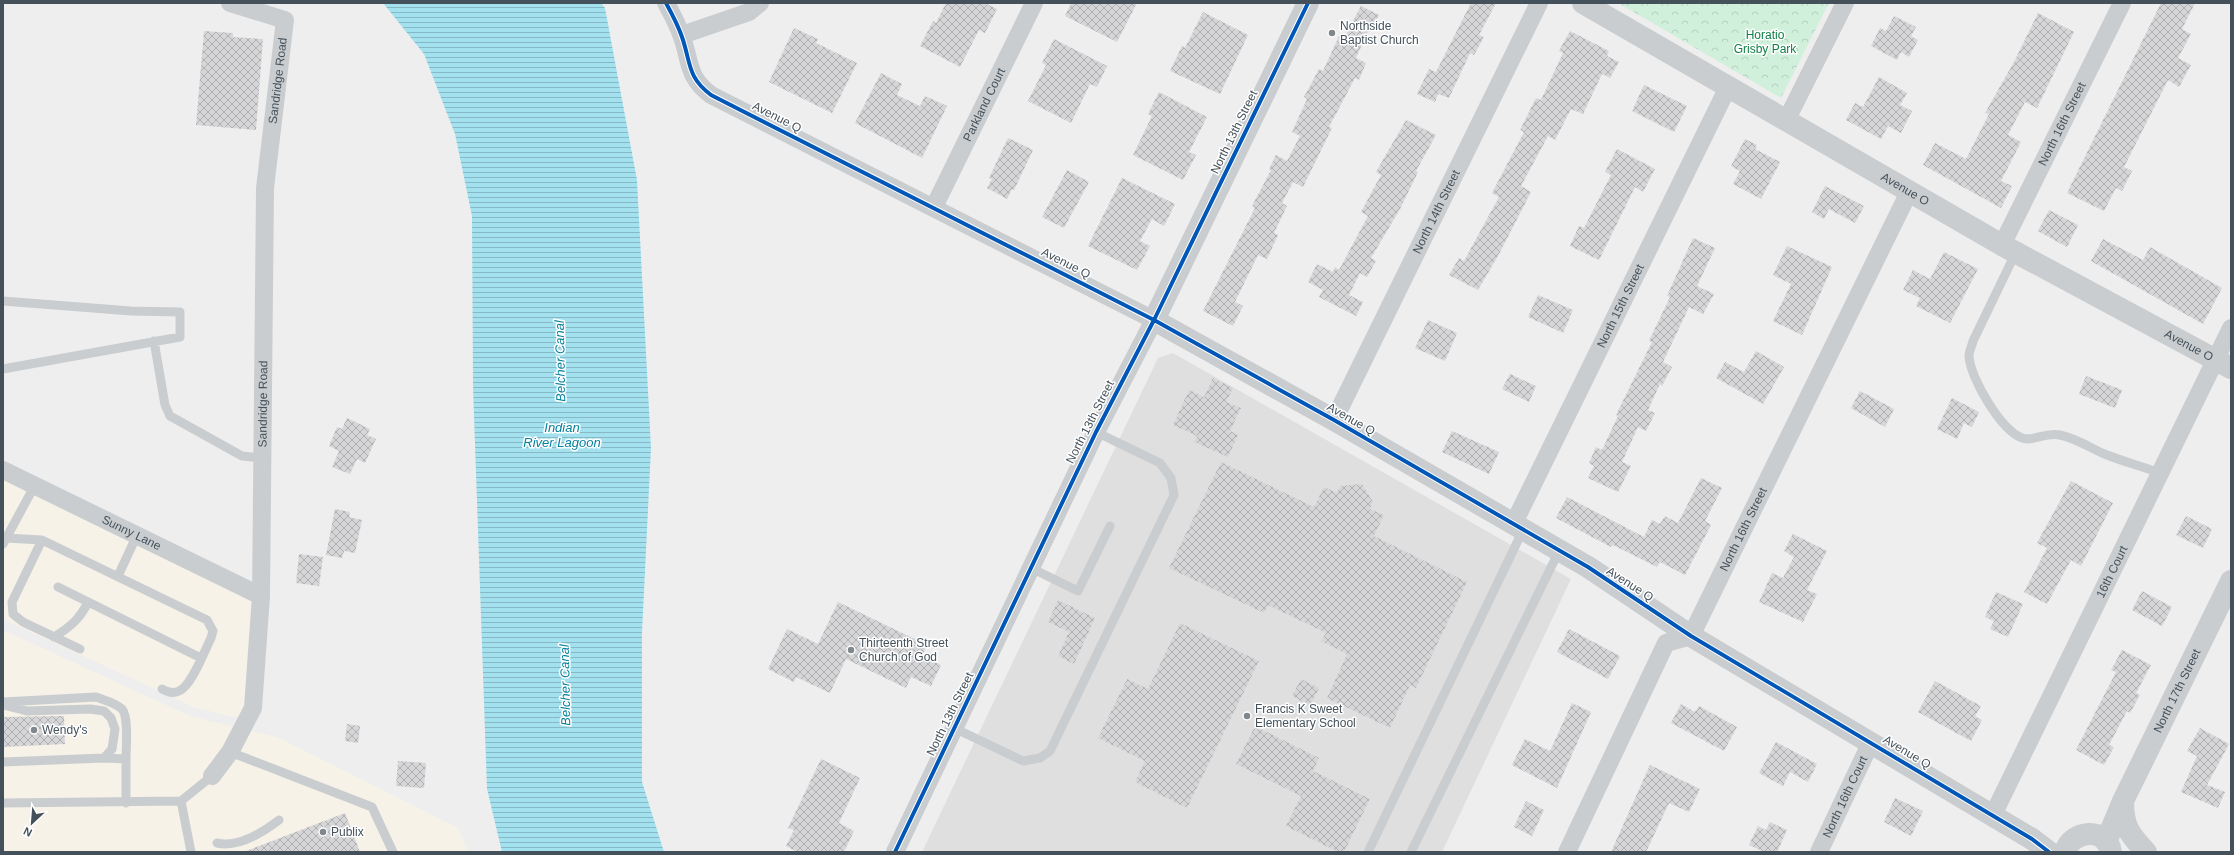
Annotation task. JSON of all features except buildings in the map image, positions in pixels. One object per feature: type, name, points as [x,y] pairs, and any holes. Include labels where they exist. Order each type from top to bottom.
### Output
[{"type":"street","name":"Sandridge Road","points":[[212,776],[230,752],[253,708],[261,596],[265,188],[285,20],[230,3]]},
{"type":"street","name":"Avenue Q","points":[[666,3],[682,36],[692,74],[698,86],[711,95],[1154,320],[1334,420],[1588,567],[1692,636],[2032,839],[2049,852]]},
{"type":"street","points":[[682,36],[749,12],[760,3]]},
{"type":"street","name":"Parkland Court","points":[[934,207],[1034,3]]},
{"type":"street","name":"North 13th Street","points":[[895,852],[1096,432],[1154,320],[1308,3]]},
{"type":"street","name":"North 14th Street","points":[[1334,420],[1539,3]]},
{"type":"street","name":"Avenue O","points":[[1583,3],[2009,249],[2223,364]]},
{"type":"street","points":[[1786,121],[1845,3]]},
{"type":"street","name":"North 16th Street","points":[[2009,249],[2122,3]]},
{"type":"street","name":"North 15th Street","points":[[1518,527],[1728,87]]},
{"type":"street","name":"North 16th Street","points":[[1692,636],[1909,192]]},
{"type":"street","name":"16th Court","points":[[1992,816],[2160,472],[2223,364],[2231,328]]},
{"type":"street","name":"Sunny Lane","points":[[3,470],[35,484],[261,596]]},
{"type":"street","name":"North 17th Street","points":[[2109,847],[2123,801],[2231,581]]},
{"type":"street","points":[[1567,852],[1666,643],[1692,636]]},
{"type":"street","name":"North 16th Court","points":[[1819,852],[1871,742]]},
{"type":"street","points":[[2123,801],[2124,822],[2128,832],[2146,852]]},
{"type":"street","name":"North 17th Street","points":[[2075,841],[2123,801]]},
{"type":"street","points":[[2075,841],[2094,834],[2109,847]]},
{"type":"street","name":"Avenue Q","points":[[2032,839],[2075,841]]},
{"type":"lane","points":[[2009,249],[1969,354],[1977,382],[1985,399],[2013,432],[2021,438],[2029,440],[2050,434],[2062,436],[2104,454],[2160,472]]},
{"type":"lane","points":[[3,301],[131,312],[180,312],[180,337],[3,368]]},
{"type":"lane","points":[[154,341],[164,405],[170,416],[242,456],[262,458]]},
{"type":"lane","points":[[954,728],[1023,761],[1040,758],[1050,751],[1174,495],[1171,478],[1160,463],[1096,432]]},
{"type":"lane","points":[[35,484],[5,541],[42,540],[207,620],[213,631],[187,685],[180,691],[169,693],[162,689]]},
{"type":"lane","points":[[1031,568],[1078,591],[1110,526]]},
{"type":"lane","points":[[1368,852],[1518,527]]},
{"type":"lane","points":[[118,576],[137,535]]},
{"type":"lane","points":[[42,540],[12,602],[13,614],[23,622],[80,649]]},
{"type":"lane","points":[[1411,852],[1559,551]]},
{"type":"lane","points":[[58,587],[201,658]]},
{"type":"lane","points":[[54,637],[82,616],[88,602]]},
{"type":"lane","points":[[3,702],[96,697],[110,702],[122,709],[126,716],[126,803]]},
{"type":"lane","points":[[3,705],[27,710],[90,709],[104,711],[111,718],[115,729],[112,749],[104,758]]},
{"type":"lane","points":[[230,752],[372,807],[393,852]]},
{"type":"lane","points":[[3,762],[104,758],[126,759]]},
{"type":"lane","points":[[3,803],[126,803],[181,801],[212,776]]},
{"type":"lane","points":[[181,801],[191,852]]},
{"type":"lane","points":[[217,843],[228,846],[265,831],[279,820]]},
{"type":"shaded area","name":"Francis K Sweet Elementary School","points":[[1173,353],[1571,579],[1442,852],[922,852],[1158,358]]},
{"type":"shaded area","points":[[3,477],[30,493],[252,602],[244,706],[238,718],[194,707],[3,619]]},
{"type":"shaded area","points":[[3,630],[190,716],[279,738],[458,828],[468,852],[3,852]]},
{"type":"green space","name":"Horatio Grisby Park","points":[[1618,3],[1829,3],[1781,98]]},
{"type":"water","name":"Indian River Lagoon","points":[[383,3],[601,3],[605,8],[637,180],[651,448],[642,633],[642,782],[664,852],[502,852],[487,789],[473,387],[472,216],[455,134],[424,54]]},
{"type":"cycle path","points":[[666,3],[675,20],[685,46],[694,76],[703,88],[711,95],[1154,320],[1334,420],[1588,567],[1691,636],[2032,839],[2049,852]]},
{"type":"cycle path","points":[[895,852],[1096,432],[1154,320],[1308,3]]},
{"type":"place","name":"Northside Baptist Church","points":[[1332,33]]},
{"type":"place","name":"Thirteenth Street Church of God","points":[[851,650]]},
{"type":"place","name":"Francis K Sweet Elementary School","points":[[1247,716]]},
{"type":"place","name":"Wendy's","points":[[34,730]]},
{"type":"place","name":"Publix","points":[[323,832]]},
{"type":"water label","name":"Belcher Canal","points":[[560,361]]},
{"type":"water label","name":"Belcher Canal","points":[[565,685]]}]
